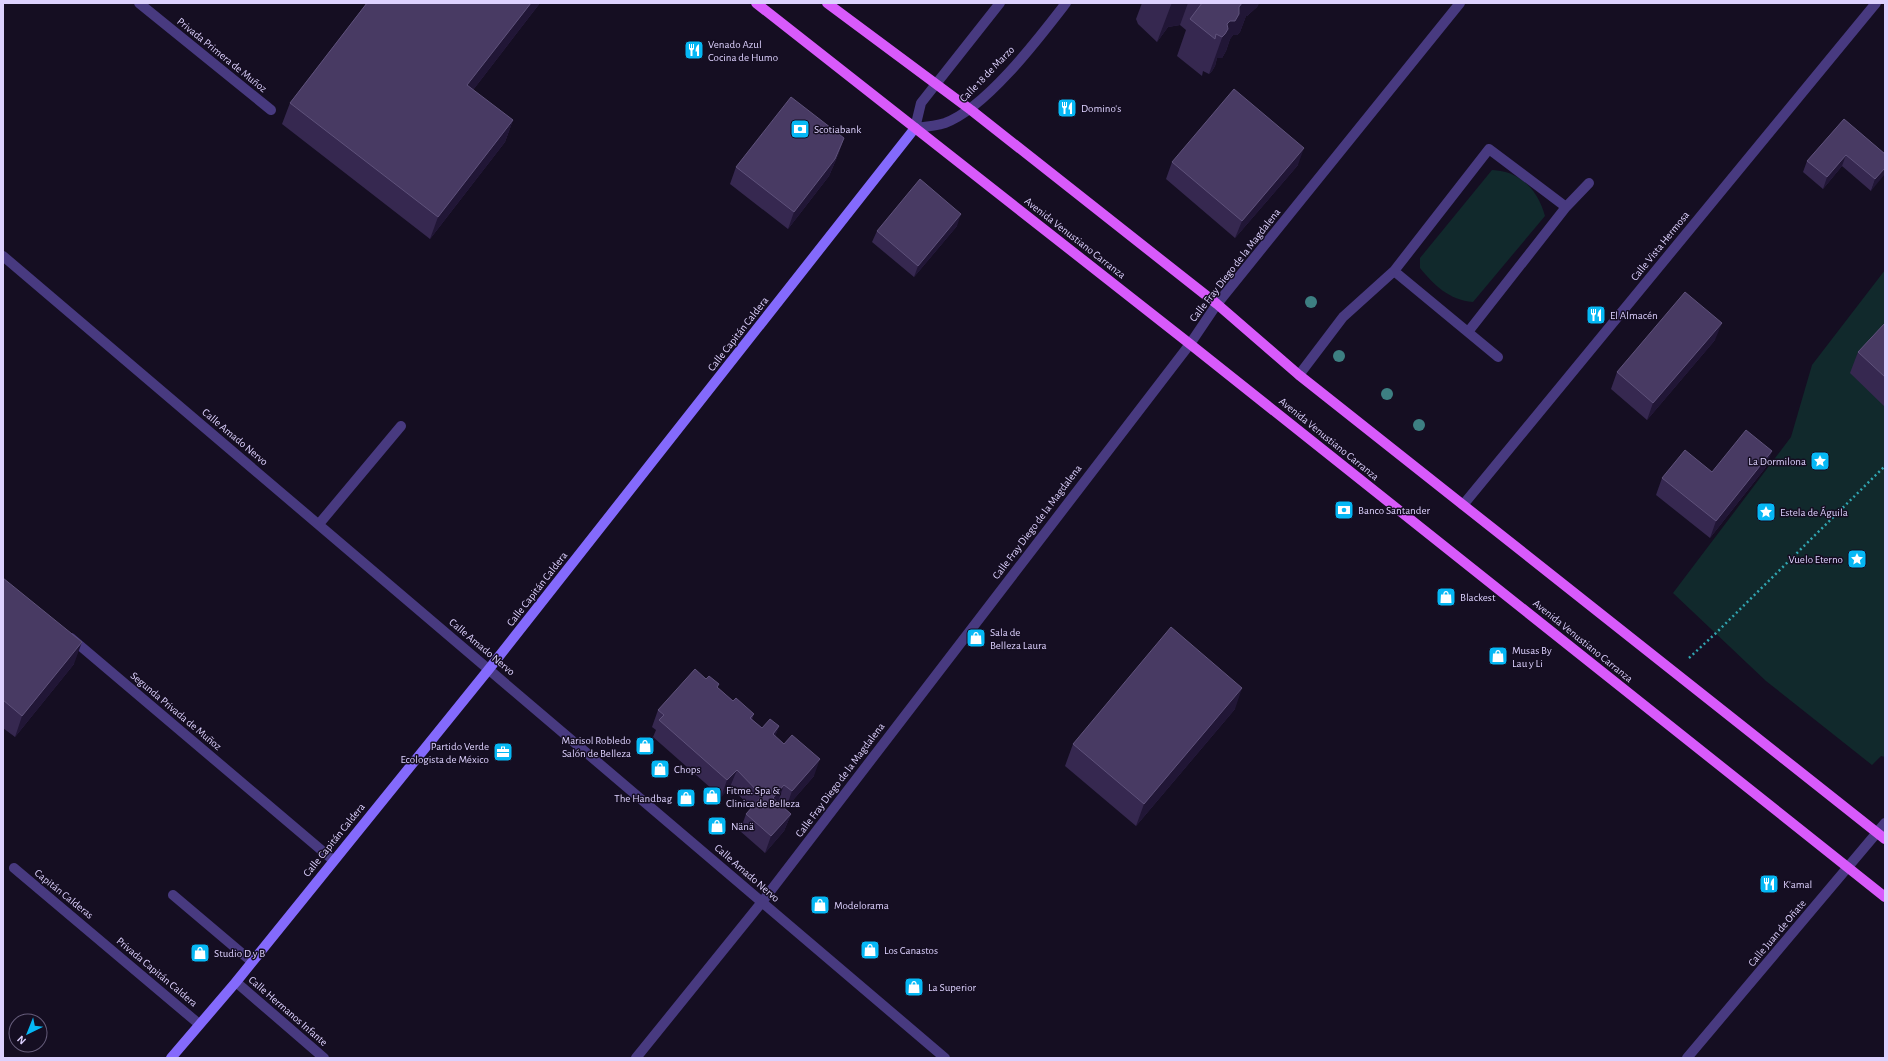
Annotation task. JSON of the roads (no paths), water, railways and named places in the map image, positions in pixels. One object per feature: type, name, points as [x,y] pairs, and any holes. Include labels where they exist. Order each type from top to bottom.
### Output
[{"type":"main road","name":"Avenida Venustiano Carranza","points":[[756,3],[1190,344],[1885,897]]},
{"type":"main road","points":[[827,3],[971,110],[1217,304],[1299,375],[1881,836]]},
{"type":"main road","name":"Calle Capitán Caldera","points":[[171,1058],[236,982],[251,961],[489,669],[915,128]]},
{"type":"street","name":"Privada Primera de Muñoz","points":[[139,3],[271,110]]},
{"type":"street","points":[[915,128],[921,103],[1000,3]]},
{"type":"street","name":"Calle 18 de Marzo","points":[[915,128],[945,123],[971,110],[1005,75],[1066,3]]},
{"type":"street","name":"Calle Fray Diego de la Magdalena","points":[[636,1058],[762,902],[1190,344],[1217,304],[1460,3]]},
{"type":"street","name":"Calle Vista Hermosa","points":[[1463,505],[1876,3]]},
{"type":"street","points":[[1299,375],[1344,317],[1394,271],[1489,149],[1566,207]]},
{"type":"street","points":[[1468,332],[1566,207],[1589,183]]},
{"type":"street","name":"Calle Amado Nervo","points":[[3,256],[945,1058]]},
{"type":"street","points":[[1394,271],[1498,357]]},
{"type":"street","points":[[319,524],[401,426]]},
{"type":"street","name":"Segunda Privada de Muñoz","points":[[63,631],[333,860]]},
{"type":"street","name":"Calle Juan de Oñate","points":[[1687,1058],[1848,868],[1881,836],[1885,823]]},
{"type":"street","name":"Capitán Calderas","points":[[14,868],[99,939]]},
{"type":"street","points":[[173,895],[251,961]]},
{"type":"street","name":"Privada Capitán Caldera","points":[[99,939],[199,1024]]},
{"type":"street","name":"Calle Hermanos Infante","points":[[236,982],[324,1058]]},
{"type":"place","name":"Venado Azul Cocina de Humo","points":[[694,50]]},
{"type":"place","name":"Domino's","points":[[1067,108]]},
{"type":"place","name":"Scotiabank","points":[[800,129]]},
{"type":"place","name":"El Almacén","points":[[1596,315]]},
{"type":"place","name":"La Dormilona","points":[[1820,461]]},
{"type":"place","name":"Banco Santander","points":[[1344,510]]},
{"type":"place","name":"Estela de Águila","points":[[1766,512]]},
{"type":"place","name":"Vuelo Eterno","points":[[1857,559]]},
{"type":"place","name":"Blackest","points":[[1446,597]]},
{"type":"place","name":"Sala de Belleza Laura","points":[[976,638]]},
{"type":"place","name":"Musas By Lau y Li","points":[[1498,656]]},
{"type":"place","name":"Marisol Robledo Salón de Belleza","points":[[645,746]]},
{"type":"place","name":"Partido Verde Ecologista de México","points":[[503,752]]},
{"type":"place","name":"Chops","points":[[660,769]]},
{"type":"place","name":"Fitme. Spa & Clinica de Belleza","points":[[712,796]]},
{"type":"place","name":"The Handbag","points":[[686,798]]},
{"type":"place","name":"Nänä","points":[[717,826]]},
{"type":"place","name":"K'amal","points":[[1769,884]]},
{"type":"place","name":"Modelorama","points":[[820,905]]},
{"type":"place","name":"Los Canastos","points":[[870,950]]},
{"type":"place","name":"Studio D y B","points":[[200,953]]},
{"type":"place","name":"La Superior","points":[[914,987]]}]
